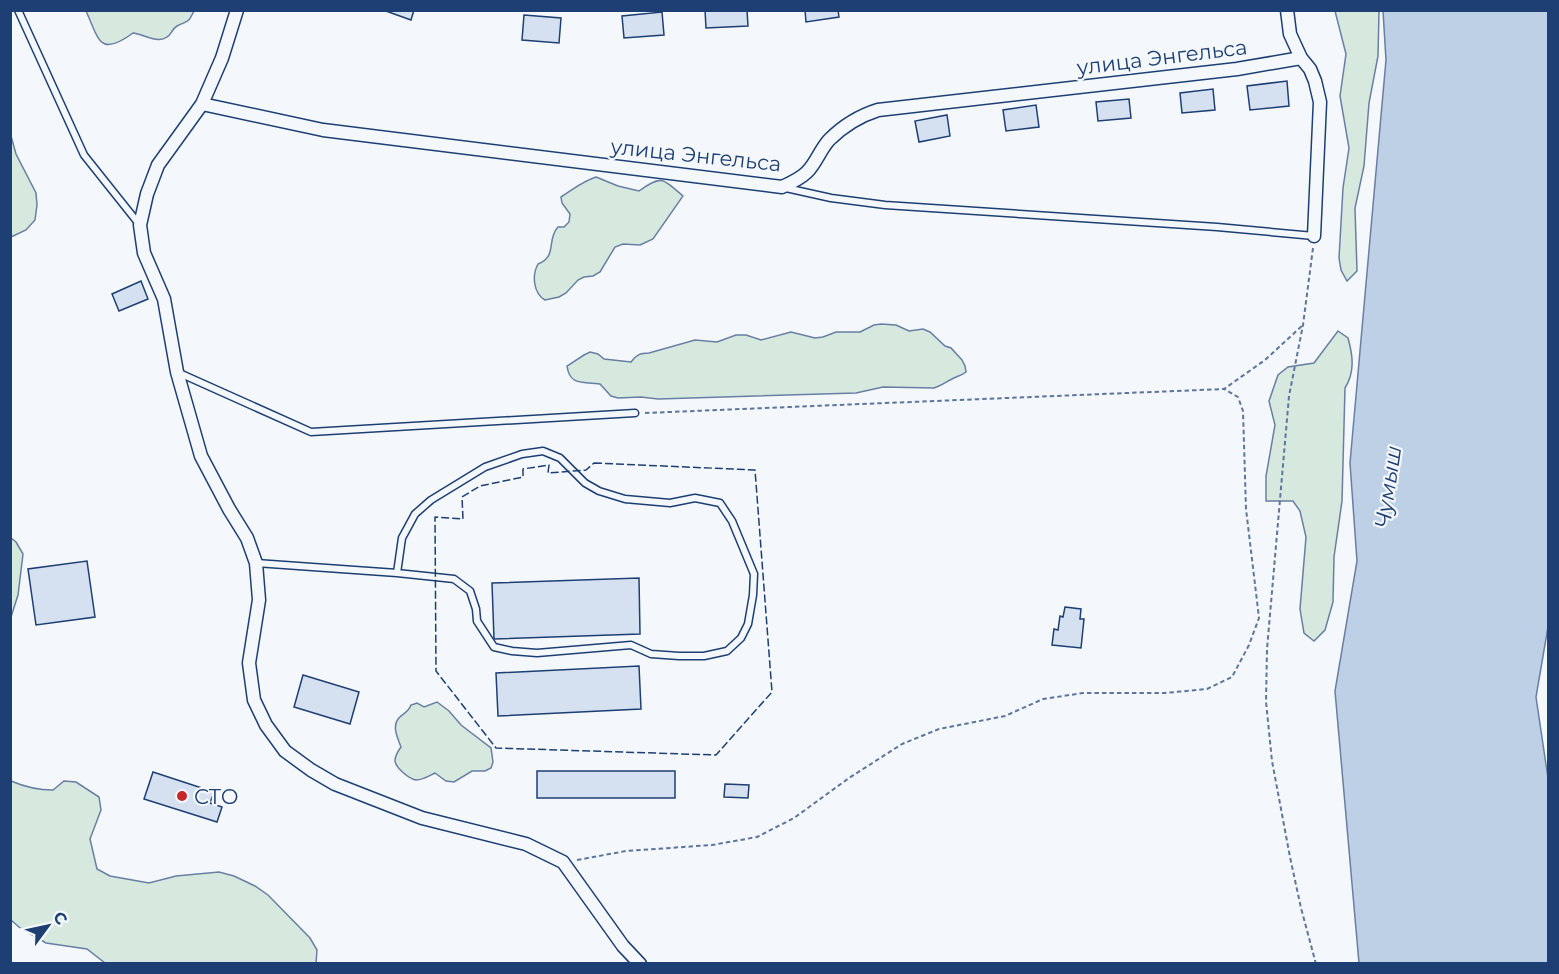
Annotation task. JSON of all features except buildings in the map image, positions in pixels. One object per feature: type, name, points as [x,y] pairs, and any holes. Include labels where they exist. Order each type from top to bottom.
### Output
[{"type":"street","points":[[237,10],[222,58],[202,104],[158,165],[147,194],[140,225],[144,253],[164,300],[177,372],[201,456],[247,538],[256,563],[259,600],[249,663],[254,700],[266,724],[285,751],[335,784],[422,818],[526,844],[563,862],[623,946],[640,963]]},
{"type":"street","points":[[1287,10],[1290,34],[1301,58],[1310,69],[1320,102],[1314,236]]},
{"type":"street","name":"улица Энгельса","points":[[202,104],[322,129],[782,187],[796,181],[807,172],[828,141],[849,123],[862,115],[878,110],[1238,69],[1301,58]]},
{"type":"lane","points":[[18,10],[84,155],[140,225]]},
{"type":"lane","points":[[782,187],[831,198],[885,205],[1217,227],[1314,236]]},
{"type":"lane","points":[[177,372],[311,432],[635,413]]},
{"type":"lane","points":[[256,563],[454,579],[470,591],[477,621],[494,646],[512,651],[537,653],[631,645],[651,654],[679,656],[704,656],[727,651],[741,638],[748,624],[754,574],[732,521],[720,503],[695,498],[670,503],[625,499],[599,491],[585,483],[560,458],[543,451],[522,454],[485,467],[431,500],[416,514],[402,538],[397,573]]},
{"type":"path","points":[[1314,236],[1303,326],[1289,396],[1267,649],[1266,702],[1272,761],[1290,857],[1300,908],[1316,963]]},
{"type":"path","points":[[1224,389],[1264,360],[1303,326]]},
{"type":"path","points":[[563,862],[626,851],[712,845],[757,837],[794,818],[849,778],[902,744],[939,729],[1005,716],[1043,699],[1083,693],[1165,693],[1207,689],[1232,676],[1249,645],[1259,618],[1246,509],[1243,411],[1238,397],[1224,389],[635,413]]},
{"type":"shaded area","points":[[86,11],[194,11],[188,20],[175,27],[163,39],[133,33],[113,44],[107,44],[98,37]]},
{"type":"shaded area","points":[[1335,11],[1379,11],[1378,56],[1369,103],[1364,166],[1355,208],[1357,271],[1347,281],[1341,270],[1339,258],[1343,188],[1349,148],[1340,96],[1346,54]]},
{"type":"shaded area","points":[[11,136],[16,154],[36,193],[37,205],[35,220],[26,230],[11,237]]},
{"type":"shaded area","points":[[596,177],[639,191],[653,182],[662,181],[683,196],[653,239],[640,245],[623,244],[615,247],[600,272],[578,280],[559,297],[545,300],[536,288],[535,273],[538,264],[548,257],[558,227],[564,227],[569,222],[570,214],[562,203],[561,197]]},
{"type":"shaded area","points":[[881,324],[896,325],[909,331],[923,329],[930,332],[962,360],[966,372],[934,388],[883,387],[856,393],[658,399],[611,396],[600,384],[575,380],[571,377],[567,366],[590,352],[604,359],[631,362],[641,354],[695,340],[717,342],[736,335],[746,335],[761,340],[791,332],[815,338],[836,332],[860,332]]},
{"type":"shaded area","points":[[1338,331],[1348,338],[1352,364],[1345,388],[1342,501],[1334,557],[1333,602],[1325,630],[1314,641],[1304,633],[1300,609],[1306,537],[1300,511],[1293,501],[1266,501],[1266,476],[1275,425],[1269,401],[1278,375],[1288,367],[1314,363]]},
{"type":"shaded area","points":[[11,538],[23,554],[18,595],[11,617]]},
{"type":"shaded area","points":[[437,702],[449,711],[461,725],[491,748],[493,762],[491,768],[485,771],[472,771],[454,782],[446,781],[435,773],[424,779],[416,780],[398,767],[395,759],[401,747],[397,737],[396,722],[411,705],[417,703],[424,707]]},
{"type":"shaded area","points":[[11,781],[31,788],[53,790],[64,781],[76,782],[99,797],[101,810],[90,839],[97,869],[110,876],[149,883],[176,876],[219,872],[255,886],[268,895],[310,938],[317,950],[316,963],[105,963],[87,949],[46,943],[20,928],[11,920]]},
{"type":"water","name":"Чумыш","points":[[1383,11],[1548,11],[1548,627],[1536,697],[1548,778],[1548,963],[1359,963],[1335,691],[1357,561],[1350,463],[1386,60]]},
{"type":"fence","points":[[594,463],[755,470],[772,692],[716,755],[496,748],[436,671],[435,517],[463,519],[462,497],[480,486],[523,477],[523,469],[549,465],[548,473],[586,470],[594,463]]},
{"type":"place","name":"СТО","points":[[182,796]]}]
